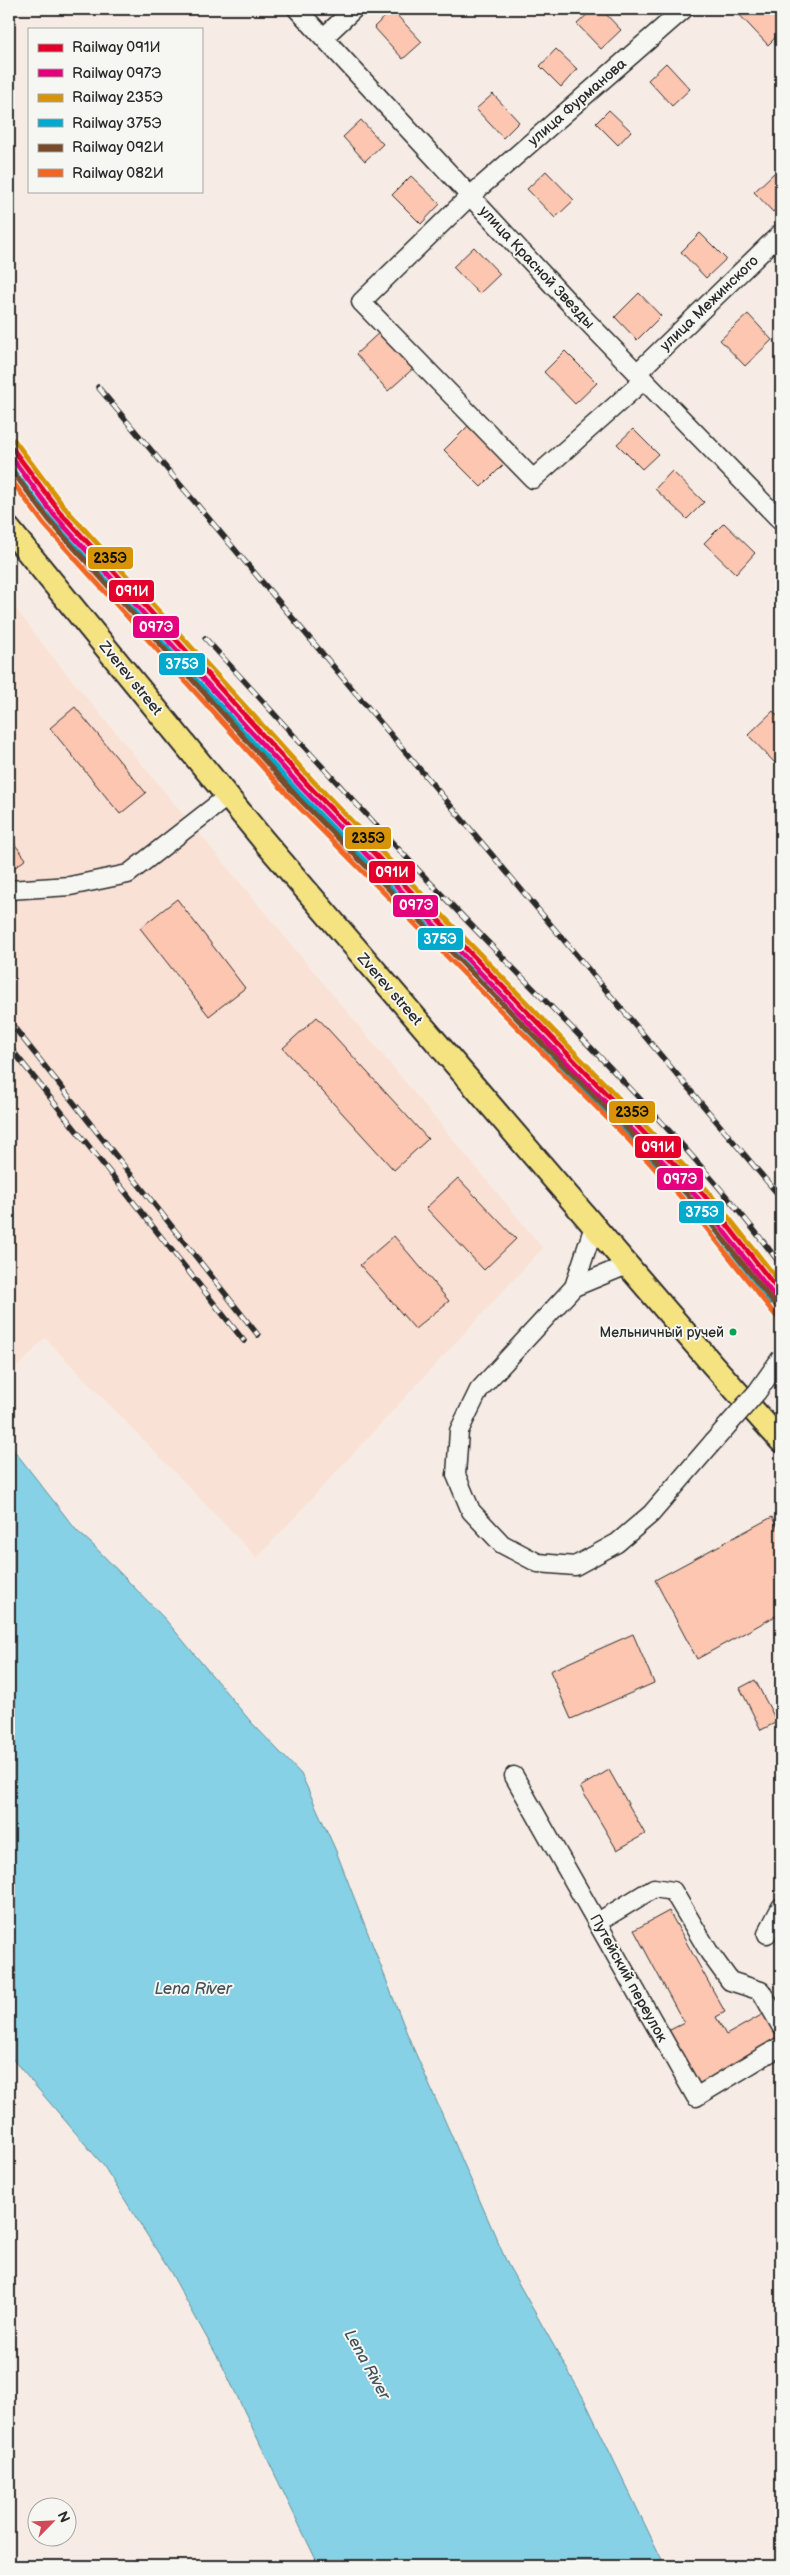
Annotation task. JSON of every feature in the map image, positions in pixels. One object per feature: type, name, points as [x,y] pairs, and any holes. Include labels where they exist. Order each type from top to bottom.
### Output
[{"type":"main road","name":"Zverev street","points":[[9,529],[228,796],[627,1265],[781,1442]]},
{"type":"street","name":"улица Красной Звезды","points":[[297,9],[641,377],[781,521]]},
{"type":"street","points":[[324,37],[354,9]]},
{"type":"street","name":"улица Фурманова","points":[[641,377],[534,480],[361,302],[470,196],[684,9]]},
{"type":"street","name":"улица Межинского","points":[[641,377],[781,233]]},
{"type":"street","points":[[9,890],[70,886],[128,874],[228,796]]},
{"type":"street","points":[[594,1226],[574,1287],[479,1390],[459,1431],[456,1475],[472,1511],[502,1544],[538,1563],[575,1566],[617,1544],[651,1514],[756,1392],[781,1358]]},
{"type":"street","points":[[574,1287],[627,1265]]},
{"type":"street","name":"Путейский переулок","points":[[514,1776],[696,2097],[780,2047]]},
{"type":"street","points":[[598,1922],[654,1888],[673,1891],[709,1952],[730,1981],[761,1992],[781,2026]]},
{"type":"street","points":[[768,1934],[781,1907]]},
{"type":"shaded area","points":[[9,599],[43,645],[543,1248],[257,1558],[45,1338],[9,1376]]},
{"type":"water","name":"Lena River","points":[[9,1444],[77,1531],[165,1619],[251,1722],[301,1774],[336,1851],[408,2036],[508,2265],[584,2399],[665,2566],[319,2566],[223,2367],[171,2273],[103,2165],[9,2055]]},
{"type":"building","points":[[593,9],[601,9],[621,30],[601,49],[577,24]]},
{"type":"building","points":[[734,9],[776,9],[781,15],[781,32],[768,45]]},
{"type":"building","points":[[392,10],[422,42],[403,59],[374,27]]},
{"type":"building","points":[[556,49],[577,69],[561,87],[540,66]]},
{"type":"building","points":[[666,63],[690,89],[672,106],[648,80]]},
{"type":"building","points":[[493,94],[519,122],[503,138],[476,109]]},
{"type":"building","points":[[609,110],[631,131],[618,145],[596,123]]},
{"type":"building","points":[[361,120],[383,144],[365,161],[343,137]]},
{"type":"building","points":[[546,171],[574,200],[555,218],[527,189]]},
{"type":"building","points":[[774,173],[781,181],[781,204],[773,212],[754,192]]},
{"type":"building","points":[[411,176],[440,204],[421,224],[392,195]]},
{"type":"building","points":[[700,233],[726,259],[706,278],[681,252]]},
{"type":"building","points":[[474,247],[500,274],[479,294],[453,267]]},
{"type":"building","points":[[639,293],[661,316],[637,340],[615,317]]},
{"type":"building","points":[[748,314],[772,340],[745,366],[720,340]]},
{"type":"building","points":[[383,329],[416,366],[388,391],[356,354]]},
{"type":"building","points":[[565,351],[597,383],[575,404],[544,372]]},
{"type":"building","points":[[468,426],[505,463],[481,487],[444,450]]},
{"type":"building","points":[[633,429],[658,454],[642,469],[617,444]]},
{"type":"building","points":[[672,471],[704,502],[687,519],[655,489]]},
{"type":"building","points":[[724,523],[755,553],[736,574],[704,543]]},
{"type":"building","points":[[75,707],[146,793],[120,814],[50,728]]},
{"type":"building","points":[[773,711],[781,720],[781,759],[776,764],[748,735]]},
{"type":"building","points":[[9,837],[26,859],[9,872]]},
{"type":"building","points":[[177,899],[245,988],[209,1016],[140,928]]},
{"type":"building","points":[[317,1017],[428,1139],[394,1170],[283,1048]]},
{"type":"building","points":[[458,1178],[516,1239],[484,1270],[426,1208]]},
{"type":"building","points":[[394,1236],[449,1301],[415,1329],[360,1265]]},
{"type":"building","points":[[772,1517],[781,1535],[781,1613],[697,1659],[655,1580]]},
{"type":"building","points":[[633,1634],[654,1683],[571,1719],[550,1671]]},
{"type":"building","points":[[755,1680],[777,1722],[761,1730],[740,1688]]},
{"type":"building","points":[[609,1770],[645,1834],[617,1850],[580,1787]]},
{"type":"building","points":[[669,1911],[725,2012],[716,2017],[726,2035],[765,2013],[781,2042],[697,2088],[666,2032],[684,2023],[634,1930]]},
{"type":"railway","points":[[98,387],[781,1198]]},
{"type":"railway","points":[[205,638],[413,864],[618,1075],[702,1168],[781,1265]]},
{"type":"railway","points":[[9,1021],[258,1335]]},
{"type":"railway","points":[[9,1046],[244,1341]]},
{"type":"rail line","name":"235Э","points":[[14,440],[64,507],[313,781],[707,1190],[781,1284]]},
{"type":"rail line","name":"091И","points":[[9,444],[59,511],[308,785],[703,1194],[781,1294]]},
{"type":"rail line","name":"097Э","points":[[9,454],[54,515],[303,789],[698,1198],[776,1298]]},
{"type":"rail line","name":"375Э","points":[[9,465],[50,519],[299,793],[694,1202],[771,1302]]},
{"type":"rail line","name":"092И","points":[[9,467],[49,520],[299,799],[633,1135],[694,1202],[781,1312]]},
{"type":"rail line","name":"082И","points":[[9,477],[44,524],[295,803],[628,1139],[689,1206],[776,1316]]},
{"type":"place","name":"Мельничный ручей","points":[[733,1332]]}]
